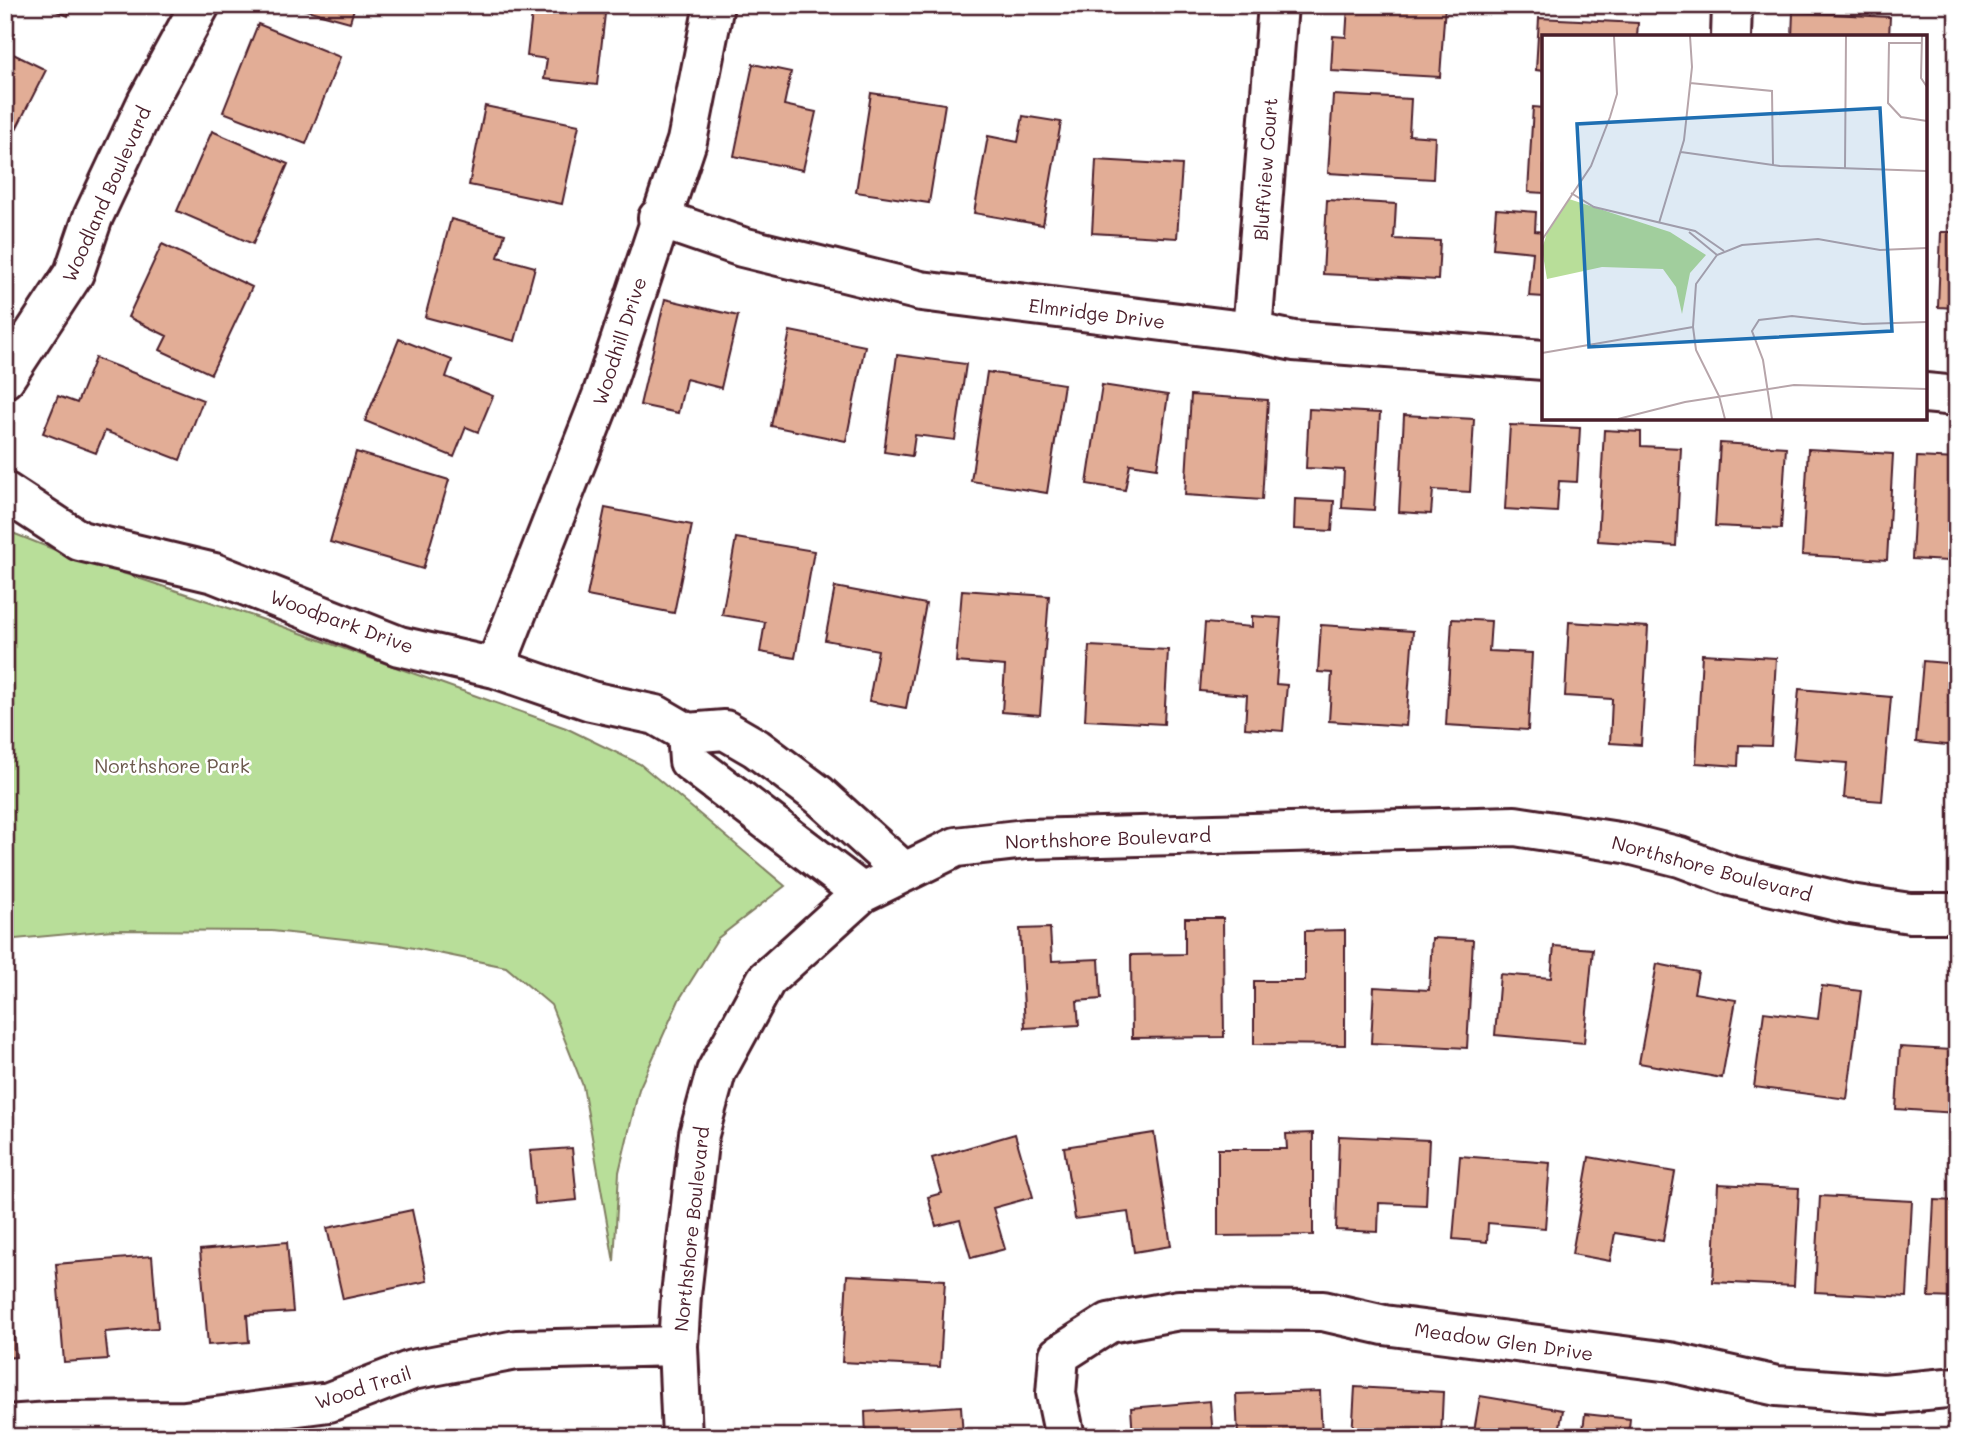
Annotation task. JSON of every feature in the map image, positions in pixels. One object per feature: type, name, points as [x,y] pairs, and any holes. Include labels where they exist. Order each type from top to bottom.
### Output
[{"type":"street","name":"Woodland Boulevard","points":[[5,378],[74,273],[93,217],[147,102],[200,5]]},
{"type":"street","name":"Woodhill Drive","points":[[495,668],[602,396],[658,218],[687,141],[714,5]]},
{"type":"street","name":"Bluffview Court","points":[[1252,332],[1278,5]]},
{"type":"street","points":[[1731,35],[1732,5]]},
{"type":"street","name":"Elmridge Drive","points":[[658,218],[742,247],[921,291],[1252,332],[1294,341],[1542,360]]},
{"type":"street","points":[[1927,393],[1957,396]]},
{"type":"street","name":"Woodpark Drive","points":[[5,492],[80,541],[214,573],[399,646],[495,668],[591,701],[656,715],[687,733]]},
{"type":"street","points":[[862,893],[690,761],[687,733],[725,730],[756,748],[819,795],[903,871]]},
{"type":"street","name":"Northshore Boulevard","points":[[682,1437],[678,1346],[699,1134],[716,1072],[766,979],[862,893],[956,846],[1026,839],[1515,826],[1625,843],[1731,876],[1850,904],[1910,913],[1957,913]]},
{"type":"street","name":"Meadow Glen Drive","points":[[1065,1437],[1056,1394],[1059,1355],[1109,1323],[1179,1310],[1323,1311],[1384,1325],[1670,1362],[1777,1386],[1884,1394],[1957,1387]]},
{"type":"street","name":"Wood Trail","points":[[5,1425],[185,1422],[330,1402],[412,1370],[516,1350],[678,1346]]},
{"type":"green space","name":"Northshore Park","points":[[5,530],[68,555],[253,616],[566,728],[640,764],[785,886],[718,938],[679,1000],[639,1089],[619,1172],[614,1262],[583,1086],[551,1005],[506,967],[399,945],[272,931],[112,930],[5,940]]},
{"type":"building","points":[[42,5],[72,5],[68,16]]},
{"type":"building","points":[[288,5],[355,5],[350,22]]},
{"type":"building","points":[[533,5],[606,5],[597,85],[544,79],[547,59],[527,56]]},
{"type":"building","points":[[1348,5],[1445,5],[1440,77],[1331,71],[1333,36],[1346,37]]},
{"type":"building","points":[[1793,12],[1890,17],[1889,35],[1792,35]]},
{"type":"building","points":[[1539,18],[1638,23],[1637,35],[1542,35],[1542,71],[1536,70]]},
{"type":"building","points":[[258,24],[340,57],[306,144],[223,112]]},
{"type":"building","points":[[5,50],[46,70],[6,149],[5,149]]},
{"type":"building","points":[[753,64],[791,72],[784,105],[816,112],[803,170],[734,156]]},
{"type":"building","points":[[871,93],[945,104],[929,203],[856,192]]},
{"type":"building","points":[[1333,95],[1411,99],[1409,135],[1435,137],[1433,179],[1328,173]]},
{"type":"building","points":[[485,106],[579,125],[562,204],[469,185]]},
{"type":"building","points":[[1533,107],[1542,108],[1542,193],[1528,192]]},
{"type":"building","points":[[1023,116],[1061,122],[1043,225],[974,213],[988,136],[1018,142]]},
{"type":"building","points":[[212,131],[288,164],[253,244],[177,211]]},
{"type":"building","points":[[1096,160],[1182,165],[1177,238],[1092,233]]},
{"type":"building","points":[[1327,200],[1396,204],[1394,239],[1440,241],[1438,280],[1323,274]]},
{"type":"building","points":[[1496,209],[1536,212],[1535,231],[1542,232],[1542,297],[1529,296],[1533,252],[1493,248]]},
{"type":"building","points":[[451,219],[505,234],[498,257],[535,267],[515,341],[425,317]]},
{"type":"building","points":[[1941,232],[1957,232],[1957,308],[1938,307]]},
{"type":"building","points":[[162,244],[252,287],[211,374],[160,350],[167,336],[128,317]]},
{"type":"building","points":[[665,299],[738,316],[721,388],[686,379],[678,413],[640,405]]},
{"type":"building","points":[[790,331],[865,346],[846,441],[771,426]]},
{"type":"building","points":[[399,339],[452,360],[446,377],[493,396],[478,432],[466,427],[454,457],[365,421]]},
{"type":"building","points":[[897,355],[966,364],[955,440],[915,435],[912,456],[884,452]]},
{"type":"building","points":[[95,358],[203,400],[180,460],[105,431],[96,453],[43,433],[58,396],[77,403]]},
{"type":"building","points":[[987,372],[1064,384],[1047,493],[971,481]]},
{"type":"building","points":[[1102,385],[1168,395],[1157,468],[1130,464],[1125,490],[1087,484]]},
{"type":"building","points":[[1191,395],[1268,400],[1262,500],[1185,495]]},
{"type":"building","points":[[1309,409],[1380,413],[1374,510],[1342,508],[1344,470],[1306,468]]},
{"type":"building","points":[[1404,415],[1474,419],[1470,492],[1433,490],[1431,514],[1399,512]]},
{"type":"building","points":[[1510,425],[1580,428],[1577,482],[1559,481],[1557,512],[1505,509]]},
{"type":"building","points":[[1604,430],[1641,432],[1641,446],[1681,448],[1676,546],[1598,541]]},
{"type":"building","points":[[1720,443],[1786,447],[1781,529],[1715,526]]},
{"type":"building","points":[[1808,449],[1893,454],[1887,560],[1802,555]]},
{"type":"building","points":[[356,452],[449,480],[423,569],[330,542]]},
{"type":"building","points":[[1917,457],[1957,459],[1957,536],[1949,536],[1948,561],[1912,559]]},
{"type":"building","points":[[1295,499],[1334,501],[1332,531],[1294,529]]},
{"type":"building","points":[[605,508],[692,525],[674,613],[587,596]]},
{"type":"building","points":[[736,538],[814,551],[795,658],[760,652],[765,622],[722,615]]},
{"type":"building","points":[[835,587],[926,604],[906,708],[869,701],[878,650],[825,640]]},
{"type":"building","points":[[962,590],[1049,596],[1040,715],[1002,712],[1005,666],[956,662]]},
{"type":"building","points":[[1252,616],[1281,618],[1276,684],[1287,685],[1283,731],[1245,728],[1247,695],[1200,691],[1205,623],[1252,627]]},
{"type":"building","points":[[1452,619],[1491,621],[1489,651],[1532,653],[1528,730],[1446,725]]},
{"type":"building","points":[[1569,622],[1648,627],[1641,745],[1610,743],[1612,699],[1565,696]]},
{"type":"building","points":[[1321,625],[1413,631],[1406,726],[1329,721],[1332,673],[1318,672]]},
{"type":"building","points":[[1089,646],[1168,650],[1164,724],[1085,720]]},
{"type":"building","points":[[1702,654],[1776,658],[1771,746],[1739,745],[1738,766],[1696,763]]},
{"type":"building","points":[[1923,661],[1957,664],[1957,746],[1916,742]]},
{"type":"building","points":[[1799,689],[1891,697],[1882,801],[1844,798],[1847,763],[1793,759]]},
{"type":"building","points":[[1185,918],[1223,918],[1224,1037],[1132,1038],[1131,955],[1185,954]]},
{"type":"building","points":[[1050,928],[1052,961],[1099,959],[1101,999],[1077,1001],[1079,1025],[1025,1028],[1020,929]]},
{"type":"building","points":[[1345,930],[1345,1045],[1254,1044],[1254,981],[1305,981],[1305,931]]},
{"type":"building","points":[[1432,938],[1473,940],[1467,1048],[1371,1043],[1374,987],[1429,990]]},
{"type":"building","points":[[1554,946],[1593,949],[1584,1043],[1495,1035],[1500,974],[1551,978]]},
{"type":"building","points":[[1657,964],[1698,972],[1694,993],[1736,1000],[1722,1078],[1639,1063]]},
{"type":"building","points":[[1822,986],[1861,991],[1847,1099],[1754,1087],[1764,1012],[1818,1019]]},
{"type":"building","points":[[1955,1001],[1957,1113],[1896,1109],[1900,1047],[1951,1050]]},
{"type":"building","points":[[1154,1133],[1171,1246],[1134,1252],[1128,1212],[1075,1219],[1064,1147]]},
{"type":"building","points":[[1313,1133],[1313,1235],[1218,1236],[1218,1149],[1287,1149],[1286,1134]]},
{"type":"building","points":[[1015,1134],[1033,1197],[993,1208],[1005,1249],[971,1258],[960,1220],[936,1226],[928,1197],[942,1193],[932,1158]]},
{"type":"building","points":[[1339,1136],[1429,1140],[1426,1205],[1379,1203],[1378,1232],[1336,1230]]},
{"type":"building","points":[[572,1148],[577,1200],[535,1204],[530,1151]]},
{"type":"building","points":[[1460,1156],[1550,1163],[1545,1228],[1488,1223],[1487,1242],[1453,1239]]},
{"type":"building","points":[[1589,1157],[1675,1172],[1663,1241],[1615,1233],[1610,1261],[1572,1254]]},
{"type":"building","points":[[1718,1184],[1799,1188],[1794,1286],[1713,1282]]},
{"type":"building","points":[[1820,1196],[1912,1201],[1907,1297],[1815,1292]]},
{"type":"building","points":[[1934,1200],[1957,1201],[1957,1298],[1929,1297]]},
{"type":"building","points":[[412,1210],[427,1281],[343,1299],[327,1228]]},
{"type":"building","points":[[287,1242],[293,1312],[247,1315],[249,1342],[208,1345],[200,1250]]},
{"type":"building","points":[[152,1256],[158,1328],[105,1332],[108,1359],[64,1362],[56,1264]]},
{"type":"building","points":[[5,1263],[8,1263],[16,1357],[5,1358]]},
{"type":"building","points":[[847,1275],[945,1280],[940,1367],[842,1362]]},
{"type":"building","points":[[1355,1387],[1443,1392],[1441,1437],[1352,1437]]},
{"type":"building","points":[[1320,1391],[1322,1437],[1238,1437],[1236,1394]]},
{"type":"building","points":[[1480,1396],[1563,1410],[1558,1437],[1473,1437]]},
{"type":"building","points":[[1210,1401],[1213,1437],[1133,1437],[1131,1408]]},
{"type":"building","points":[[961,1406],[963,1437],[866,1437],[865,1412]]},
{"type":"building","points":[[1585,1414],[1630,1419],[1628,1437],[1582,1437]]}]
